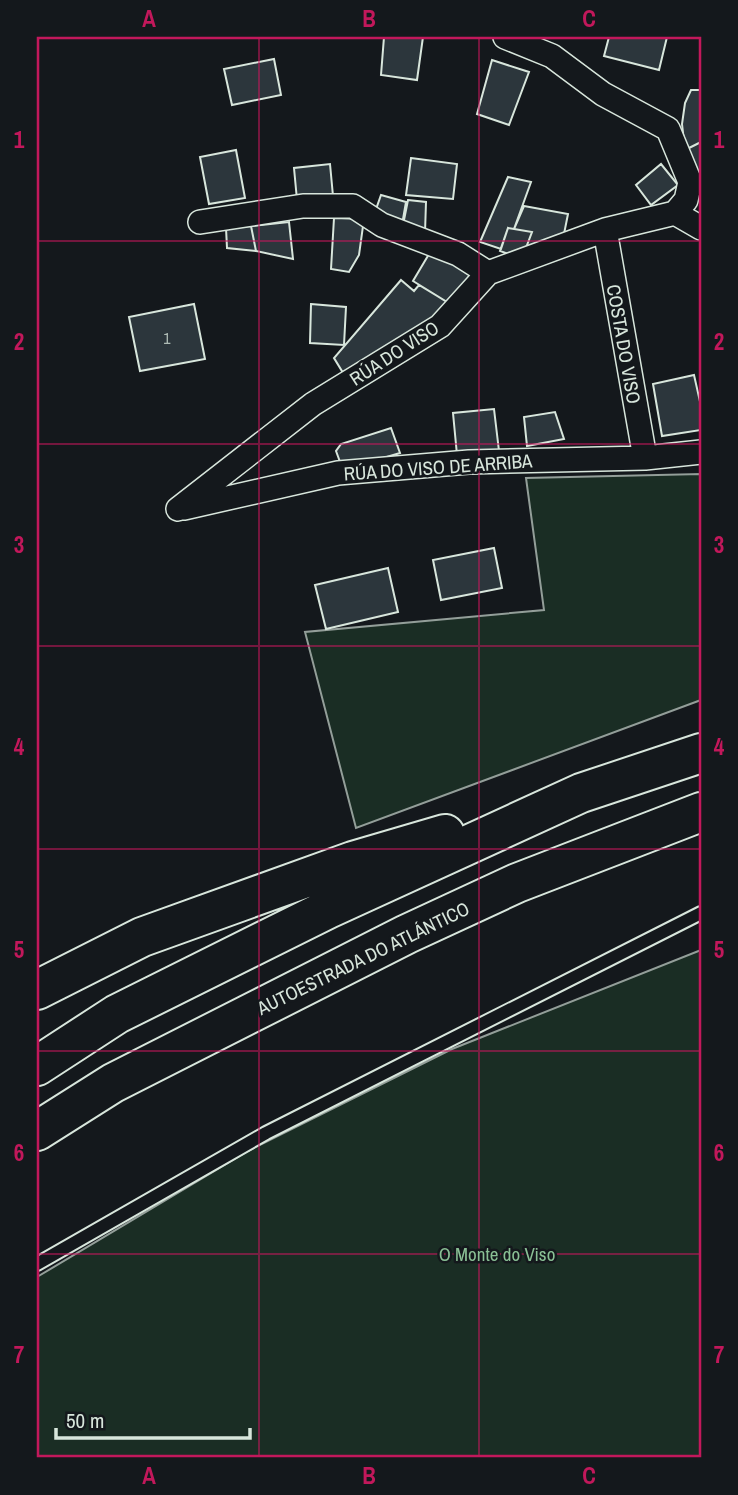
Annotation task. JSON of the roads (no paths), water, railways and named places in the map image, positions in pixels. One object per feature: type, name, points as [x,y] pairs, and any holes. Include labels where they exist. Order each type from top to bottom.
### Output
[{"type":"highway","points":[[37,990],[142,937],[291,883],[353,861],[581,793],[701,753]]},
{"type":"highway","points":[[37,1066],[117,1014],[328,909],[581,793]]},
{"type":"highway","name":"AUTOESTRADA DO ATLÁNTICO","points":[[37,1132],[113,1083],[407,934],[517,883],[701,812]]},
{"type":"street","points":[[505,37],[552,56],[603,94],[668,129],[690,182],[686,200],[675,213],[701,228]]},
{"type":"street","points":[[200,222],[303,206],[353,206],[382,225],[458,254],[488,273]]},
{"type":"street","name":"RÚA DO VISO","points":[[178,509],[313,404],[440,326],[488,273],[605,230],[675,213]]},
{"type":"street","name":"COSTA DO VISO","points":[[605,230],[645,458]]},
{"type":"street","name":"RÚA DO VISO DE ARRIBA","points":[[178,509],[338,473],[469,462],[645,458],[701,452]]},
{"type":"lane","points":[[37,1264],[266,1133],[701,913]]},
{"type":"park label","name":"O Monte do Viso","points":[[497,1254]]}]
